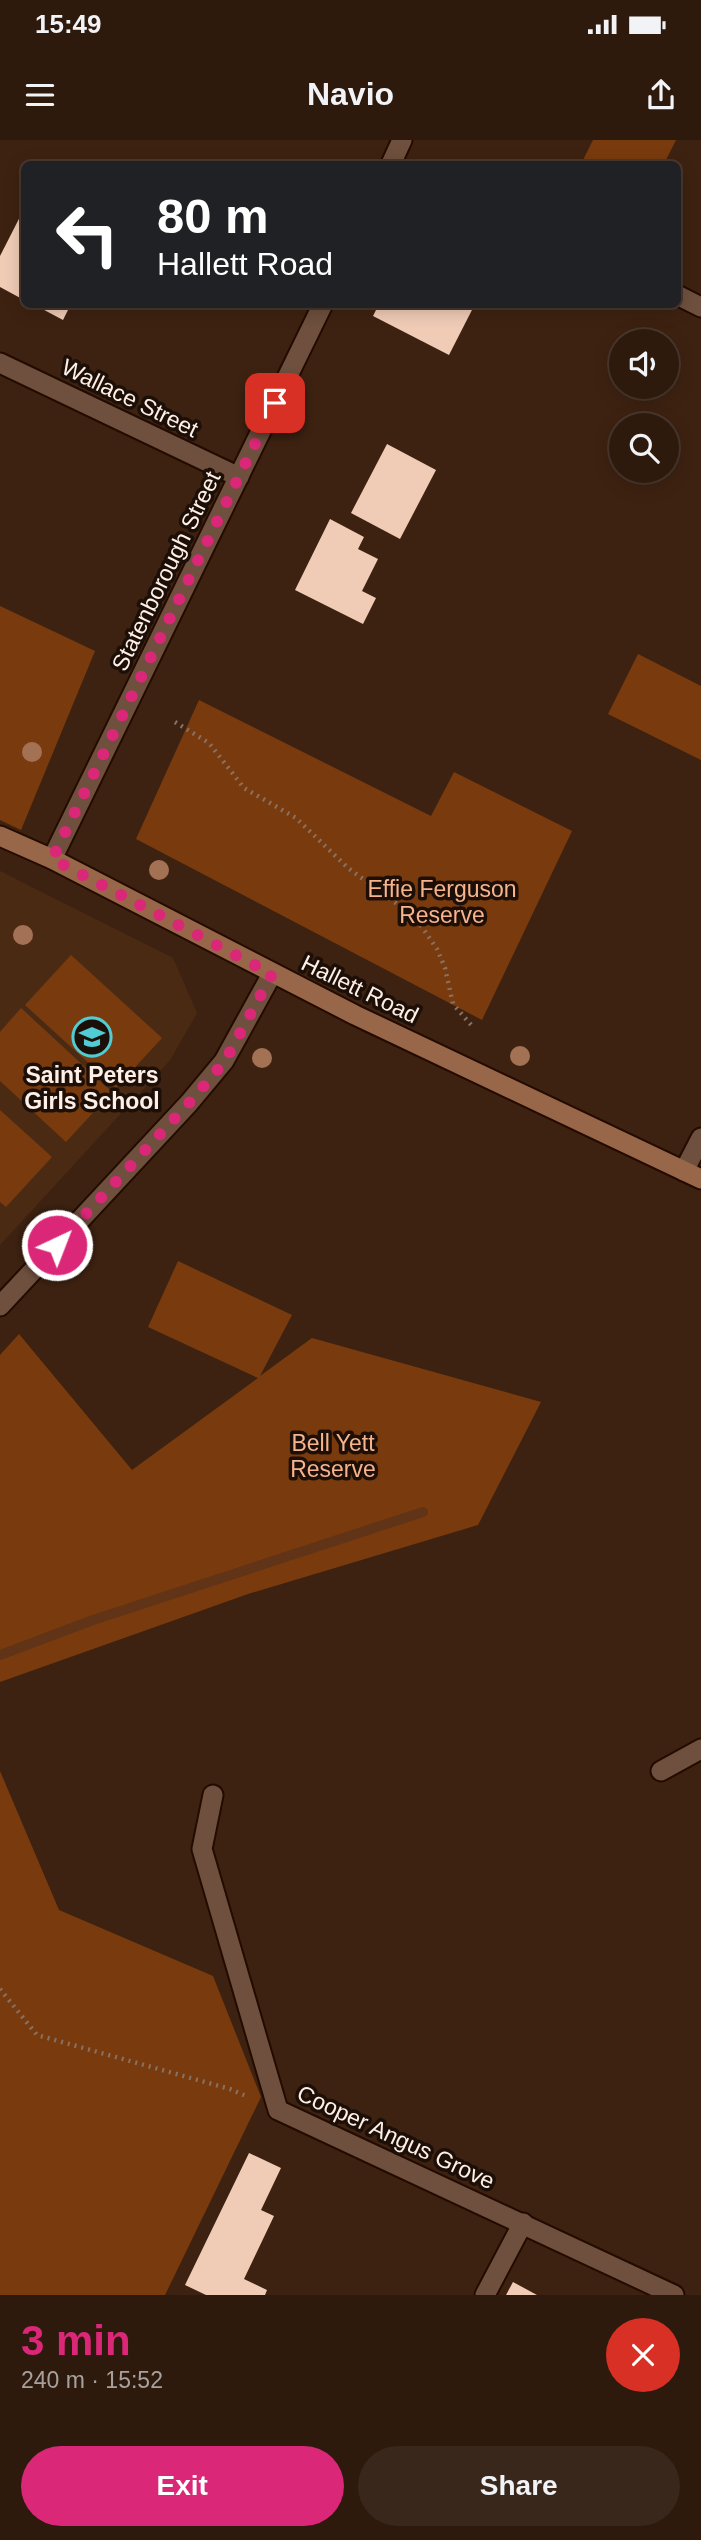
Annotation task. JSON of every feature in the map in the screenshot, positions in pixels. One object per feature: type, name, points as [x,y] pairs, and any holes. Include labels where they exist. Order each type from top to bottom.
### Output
[{"type":"main road","name":"Hallett Road","points":[[0,836],[52,859],[272,974],[692,1175]]},
{"type":"street","points":[[397,161],[402,140]]},
{"type":"street","points":[[681,297],[701,307]]},
{"type":"street","name":"Statenborough Street","points":[[52,859],[321,308]]},
{"type":"street","name":"Wallace Street","points":[[0,362],[239,477]]},
{"type":"street","points":[[0,1306],[225,1061],[272,974]]},
{"type":"street","points":[[692,1175],[701,1138]]},
{"type":"street","points":[[661,1771],[701,1749]]},
{"type":"street","name":"Cooper Angus Grove","points":[[213,1795],[202,1849],[278,2110],[674,2295]]},
{"type":"street","points":[[485,2295],[523,2223]]},
{"type":"path","points":[[175,722],[209,743],[244,788],[296,818],[348,868],[400,903],[415,917],[437,949],[453,1004],[472,1026]]},
{"type":"path","points":[[0,1989],[37,2035],[230,2089],[278,2110]]},
{"type":"shaded area","name":"Saint Peters Girls School","points":[[0,871],[173,958],[197,1013],[170,1060],[0,1245]]},
{"type":"green space","points":[[593,140],[676,140],[666,161],[582,161]]},
{"type":"green space","points":[[0,606],[95,651],[21,830],[0,820]]},
{"type":"green space","points":[[638,654],[701,686],[701,760],[608,714]]},
{"type":"green space","name":"Effie Ferguson Reserve","points":[[199,700],[431,816],[454,772],[572,831],[482,1020],[136,839]]},
{"type":"green space","points":[[71,955],[162,1038],[116,1088],[25,1005]]},
{"type":"green space","points":[[21,1008],[112,1092],[66,1142],[0,1081],[0,1032]]},
{"type":"green space","points":[[0,1110],[52,1157],[6,1207],[0,1202]]},
{"type":"green space","name":"Bell Yett Reserve","points":[[178,1261],[292,1315],[260,1376],[312,1338],[541,1402],[478,1525],[248,1594],[0,1682],[0,1355],[19,1334],[132,1470],[258,1378],[148,1327]]},
{"type":"green space","points":[[0,1771],[59,1910],[213,1976],[261,2097],[165,2295],[0,2295]]},
{"type":"building","points":[[21,215],[21,298],[0,287],[0,256]]},
{"type":"building","points":[[40,308],[69,308],[63,320]]},
{"type":"building","points":[[377,308],[473,308],[449,355],[373,316]]},
{"type":"building","points":[[387,444],[436,470],[400,539],[351,513]]},
{"type":"building","points":[[330,519],[364,537],[358,549],[378,559],[362,591],[376,598],[363,624],[295,590]]},
{"type":"building","points":[[249,2153],[281,2168],[261,2210],[274,2216],[244,2279],[267,2290],[265,2295],[206,2295],[185,2285]]},
{"type":"building","points":[[513,2282],[537,2295],[506,2295]]},
{"type":"waterway","points":[[0,1655],[93,1620],[423,1512]]},
{"type":"place","name":"Saint Peters Girls School","points":[[92,1037]]},
{"type":"route","points":[[57,1245],[225,1061],[272,974],[52,859],[275,403]]}]
